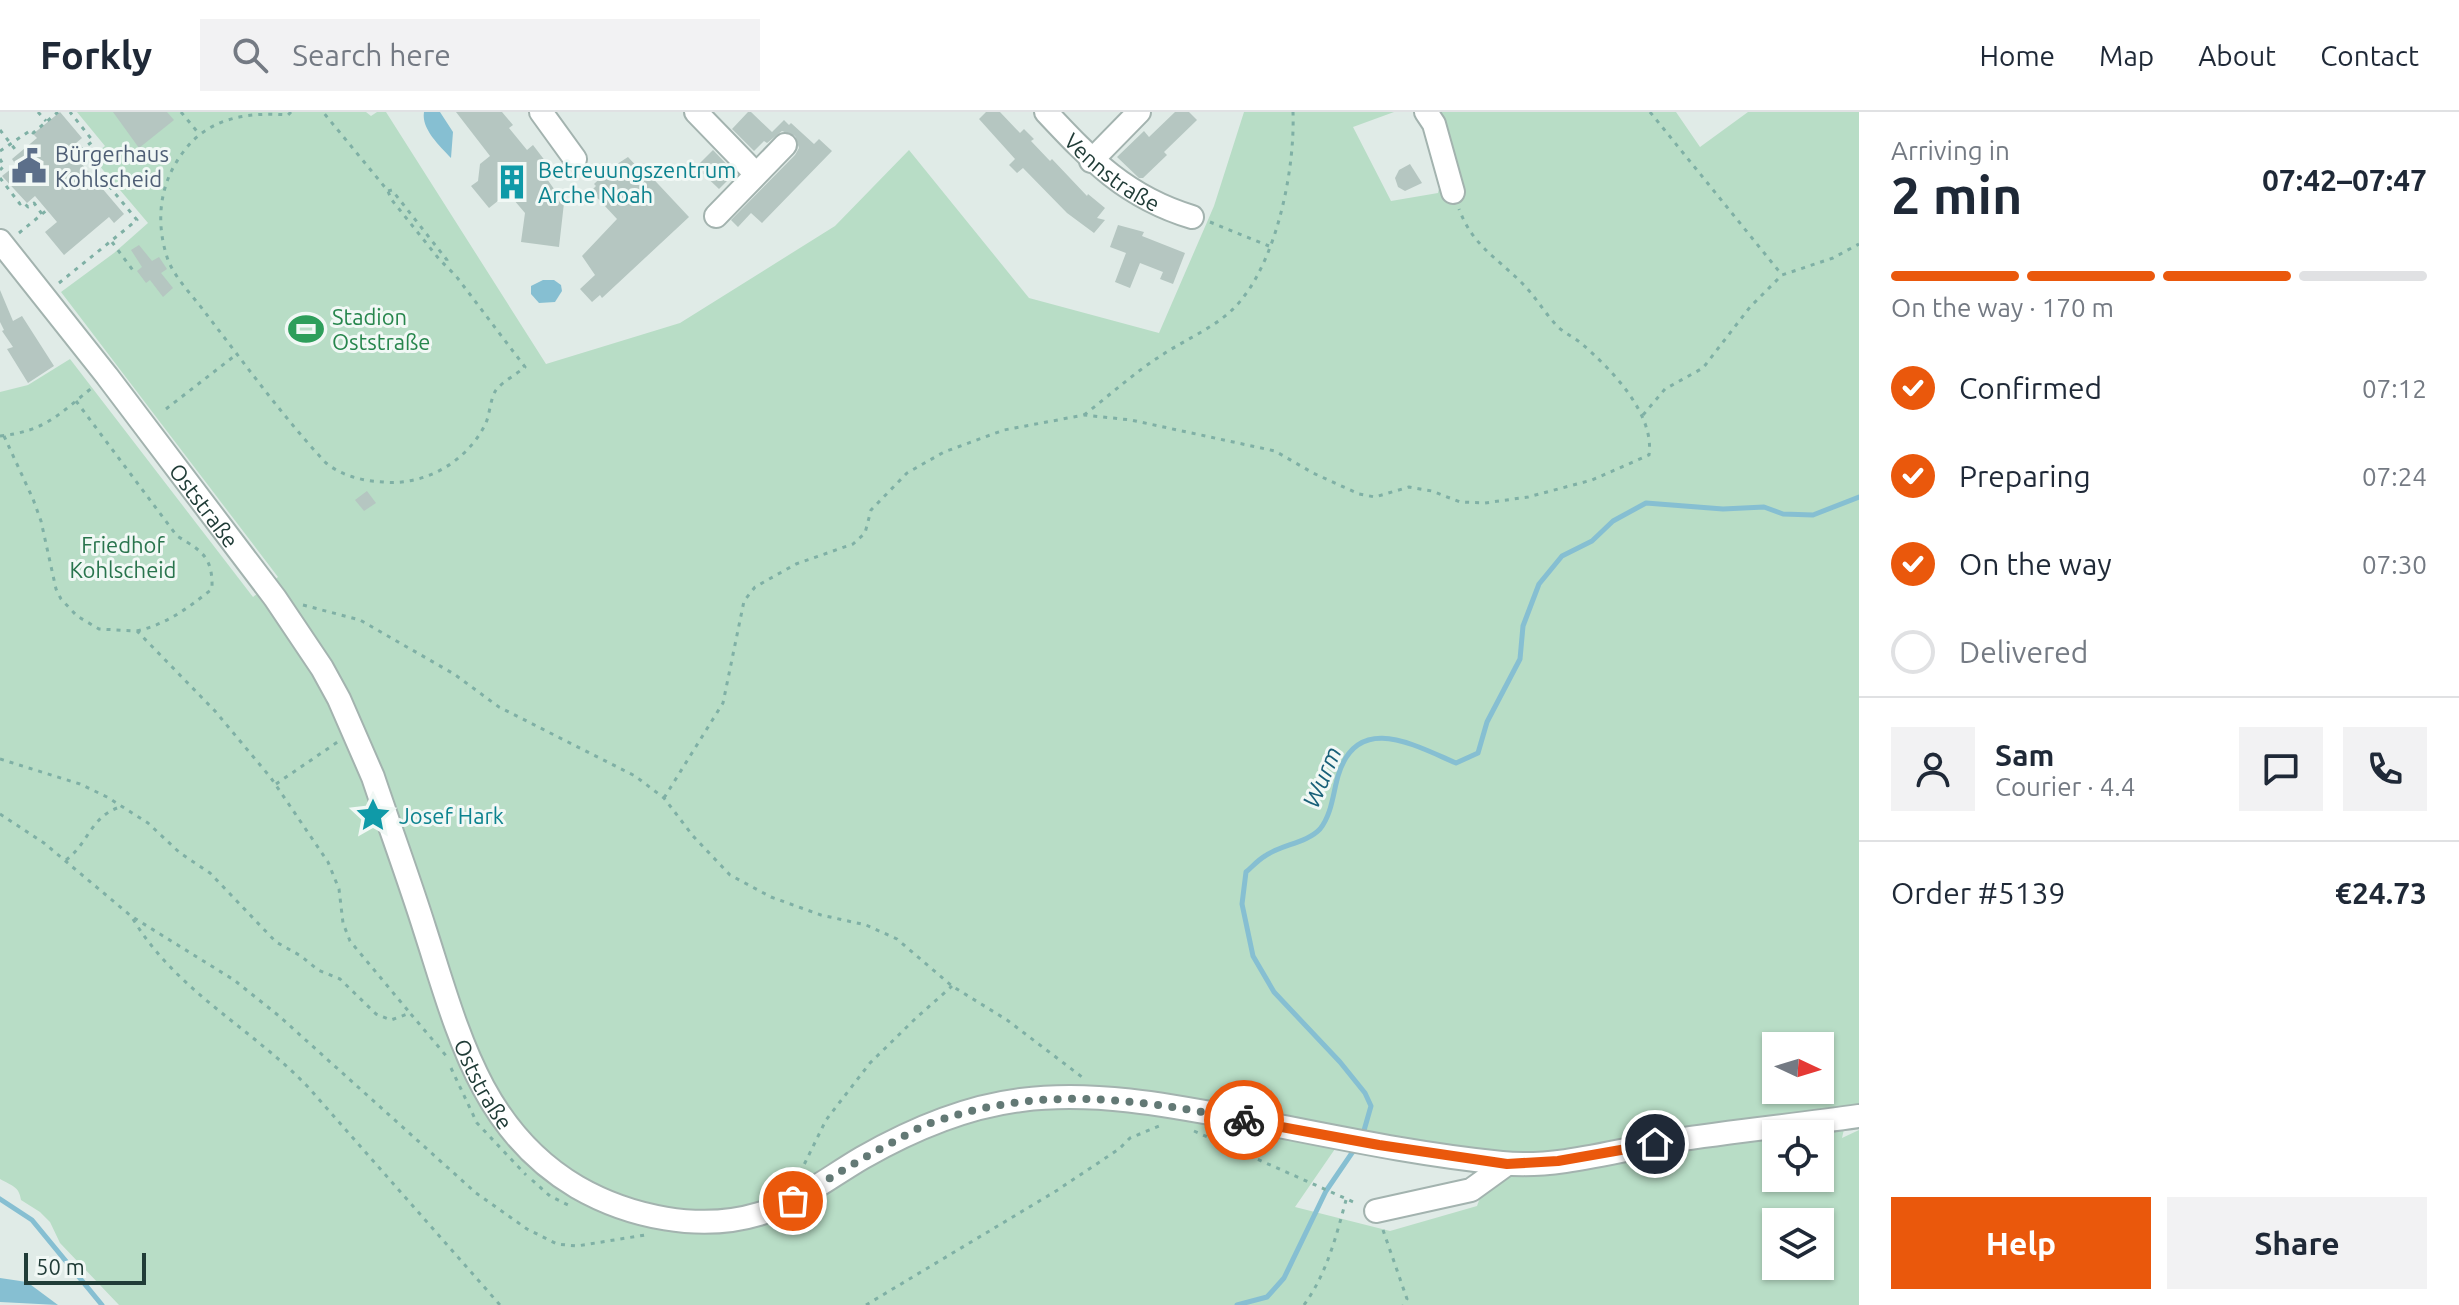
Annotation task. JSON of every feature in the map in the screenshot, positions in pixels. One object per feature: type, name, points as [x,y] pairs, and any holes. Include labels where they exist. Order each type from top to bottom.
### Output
[{"type":"street","points":[[541,112],[575,159]]},
{"type":"street","points":[[696,112],[756,174]]},
{"type":"street","name":"Vennstraße","points":[[1046,112],[1091,161],[1139,196],[1165,209],[1192,217]]},
{"type":"street","points":[[1091,161],[1139,112]]},
{"type":"street","points":[[1426,112],[1434,124],[1453,192]]},
{"type":"street","points":[[716,216],[785,145]]},
{"type":"street","name":"Oststraße","points":[[6,240],[275,598],[322,668],[359,741],[461,1038],[487,1099],[508,1128],[537,1158],[599,1199],[645,1213],[713,1223],[758,1214],[793,1201],[861,1159],[929,1123],[1018,1100],[1054,1097],[1127,1101],[1507,1164],[1558,1161],[1707,1135],[1859,1116]]},
{"type":"street","points":[[1376,1211],[1471,1190],[1507,1164]]},
{"type":"path","points":[[38,112],[46,121]]},
{"type":"path","points":[[0,151],[31,130],[33,133],[58,112]]},
{"type":"path","points":[[53,288],[137,220],[80,151],[93,141],[70,112]]},
{"type":"path","points":[[181,112],[200,135]]},
{"type":"path","points":[[291,112],[288,115],[256,113],[239,116],[200,135],[178,158],[166,181],[161,207],[163,240],[169,262],[237,354],[333,468],[352,477],[382,482],[411,481],[430,475],[468,450],[485,426],[495,392],[525,367],[401,201],[392,190],[388,191],[323,112]]},
{"type":"path","points":[[1084,415],[1162,355],[1201,334],[1242,300],[1269,246],[1285,202],[1294,139],[1293,112]]},
{"type":"path","points":[[1650,112],[1782,275]]},
{"type":"path","points":[[0,130],[18,153]]},
{"type":"path","points":[[0,159],[4,166],[0,170]]},
{"type":"path","points":[[0,178],[20,204],[23,202],[28,207],[34,203],[42,214]]},
{"type":"path","points":[[664,798],[723,703],[744,601],[755,587],[796,564],[853,544],[865,533],[871,510],[907,473],[944,452],[1004,430],[1084,415],[1131,420],[1275,451],[1359,494],[1375,497],[1409,487],[1432,491],[1460,502],[1485,503],[1528,497],[1592,480],[1649,455],[1651,441],[1643,415],[1620,383],[1581,343],[1559,328],[1522,283],[1481,248],[1465,224],[1453,192]]},
{"type":"path","points":[[6,240],[47,210]]},
{"type":"path","points":[[1220,224],[1269,246]]},
{"type":"path","points":[[112,242],[135,273]]},
{"type":"path","points":[[1643,415],[1665,389],[1703,368],[1750,307],[1782,275],[1833,258],[1859,244]]},
{"type":"path","points":[[166,409],[237,354]]},
{"type":"path","points":[[76,401],[177,536],[207,558],[213,570],[212,589],[158,626],[137,631],[99,629],[77,616],[61,599],[41,521],[20,466],[2,436],[40,427],[56,419],[76,401],[97,384]]},
{"type":"path","points":[[275,598],[360,620],[454,674],[499,707],[635,776],[664,798],[693,836],[730,875],[771,897],[821,915],[866,925],[897,939],[952,986],[1007,1020],[1090,1085]]},
{"type":"path","points":[[137,631],[215,711],[275,784],[328,862],[339,889],[343,923],[350,941],[448,1058]]},
{"type":"path","points":[[275,784],[333,745]]},
{"type":"path","points":[[0,759],[91,789],[148,823],[180,853],[210,873],[276,942],[318,970],[340,979],[376,1014],[391,1020],[410,1013]]},
{"type":"path","points":[[66,860],[83,844],[96,821],[120,807]]},
{"type":"path","points":[[0,814],[66,860],[131,916],[234,980],[476,1193],[527,1229],[557,1244],[577,1246],[652,1233]]},
{"type":"path","points":[[131,916],[148,944],[168,966],[216,1009],[283,1060],[500,1305]]},
{"type":"path","points":[[793,1201],[796,1180],[826,1120],[870,1063],[952,986]]},
{"type":"path","points":[[866,1305],[1056,1191],[1119,1149],[1130,1138],[1170,1120]]},
{"type":"path","points":[[1184,1126],[1336,1196],[1376,1211],[1409,1305]]},
{"type":"path","points":[[1304,1305],[1330,1259],[1346,1200]]},
{"type":"path","points":[[1403,1305],[1407,1299]]},
{"type":"green space","name":"Friedhof Kohlscheid","points":[[77,112],[366,112],[371,116],[386,112],[546,364],[680,323],[835,226],[909,150],[1029,298],[1159,333],[1214,206],[1244,112],[1394,112],[1353,127],[1391,201],[1438,193],[1440,184],[1420,112],[1676,112],[1700,147],[1748,112],[1859,112],[1859,1106],[1849,1107],[1842,1138],[1859,1130],[1859,1305],[119,1305],[60,1243],[50,1222],[21,1200],[14,1187],[0,1179],[0,392],[28,385],[70,359],[253,597],[278,577],[61,292],[148,223],[92,157],[105,146]],"holes":[[[1348,1130],[1509,1175],[1481,1195],[1477,1206],[1390,1231],[1295,1207]]]},
{"type":"water","points":[[424,112],[440,112],[453,132],[451,158],[428,131]]},
{"type":"water","points":[[543,280],[554,280],[561,285],[562,291],[555,302],[539,303],[531,294],[531,286]]},
{"type":"water","points":[[0,1278],[27,1282],[58,1305],[0,1302]]},
{"type":"building","points":[[60,112],[82,138],[69,149],[93,177],[96,175],[104,184],[101,187],[124,214],[114,223],[109,217],[64,255],[45,232],[57,222],[35,196],[27,203],[2,176],[16,165],[12,159],[37,138],[33,134]]},
{"type":"building","points":[[113,112],[167,112],[174,120],[139,148]]},
{"type":"building","name":"Betreuungszentrum Arche Noah","points":[[456,112],[502,112],[513,125],[509,128],[527,150],[533,145],[549,166],[542,172],[564,203],[559,247],[521,242],[525,213],[508,193],[489,208],[471,186],[478,181],[480,164],[490,156]]},
{"type":"building","points":[[748,112],[772,132],[784,120],[789,125],[791,123],[814,144],[819,139],[832,151],[762,223],[751,213],[738,227],[731,220],[799,148],[795,136],[782,131],[754,151],[732,129]]},
{"type":"building","points":[[986,112],[1000,112],[1020,133],[1024,129],[1050,161],[1052,159],[1087,196],[1105,208],[1097,218],[1105,220],[1094,233],[1067,213],[1023,168],[1017,173],[1009,165],[1015,159],[979,119]]},
{"type":"building","points":[[1175,112],[1189,112],[1197,120],[1164,152],[1167,155],[1143,178],[1139,178],[1117,157],[1144,131],[1149,137]]},
{"type":"building","points":[[713,150],[735,173],[719,189],[696,167]]},
{"type":"building","points":[[628,157],[641,171],[644,169],[689,217],[602,298],[600,295],[592,302],[580,289],[595,275],[582,256],[617,219],[591,191],[611,168]]},
{"type":"building","points":[[1410,164],[1422,183],[1405,191],[1398,187],[1395,178],[1399,170]]},
{"type":"building","points":[[1118,225],[1144,232],[1142,236],[1185,253],[1173,284],[1160,279],[1163,272],[1140,263],[1130,288],[1115,282],[1126,253],[1110,247]]},
{"type":"building","points":[[139,245],[152,261],[159,257],[167,269],[161,273],[173,288],[163,297],[150,280],[146,283],[137,271],[142,267],[131,250]]},
{"type":"building","points":[[0,290],[13,321],[22,316],[54,366],[28,383],[7,349],[13,347],[2,331]]},
{"type":"building","points":[[367,491],[376,503],[364,511],[355,500]]},
{"type":"waterway","name":"Wurm","points":[[1363,1134],[1371,1106],[1365,1093],[1274,992],[1253,956],[1242,904],[1246,872],[1271,852],[1308,838],[1320,829],[1330,810],[1338,776],[1347,756],[1359,744],[1373,739],[1405,742],[1456,763],[1478,753],[1487,722],[1520,659],[1523,626],[1539,584],[1562,556],[1592,541],[1613,521],[1646,503],[1723,509],[1764,507],[1783,514],[1813,515],[1859,497]]},
{"type":"waterway","name":"Wurm","points":[[1237,1305],[1267,1297],[1284,1278],[1326,1191],[1356,1147]]},
{"type":"waterway","name":"Wurm","points":[[0,1199],[32,1220],[102,1305]]},
{"type":"way so far","points":[[793,1201],[861,1159],[929,1123],[1018,1100],[1094,1098],[1244,1120]]},
{"type":"place","name":"Bürgerhaus Kohlscheid","points":[[29,166]]},
{"type":"place","name":"Betreuungszentrum Arche Noah","points":[[512,182]]},
{"type":"place","name":"Stadion Oststraße","points":[[306,329]]},
{"type":"place","name":"Josef Hark","points":[[373,815]]},
{"type":"route","points":[[1244,1120],[1507,1164],[1558,1161],[1655,1144]]}]
